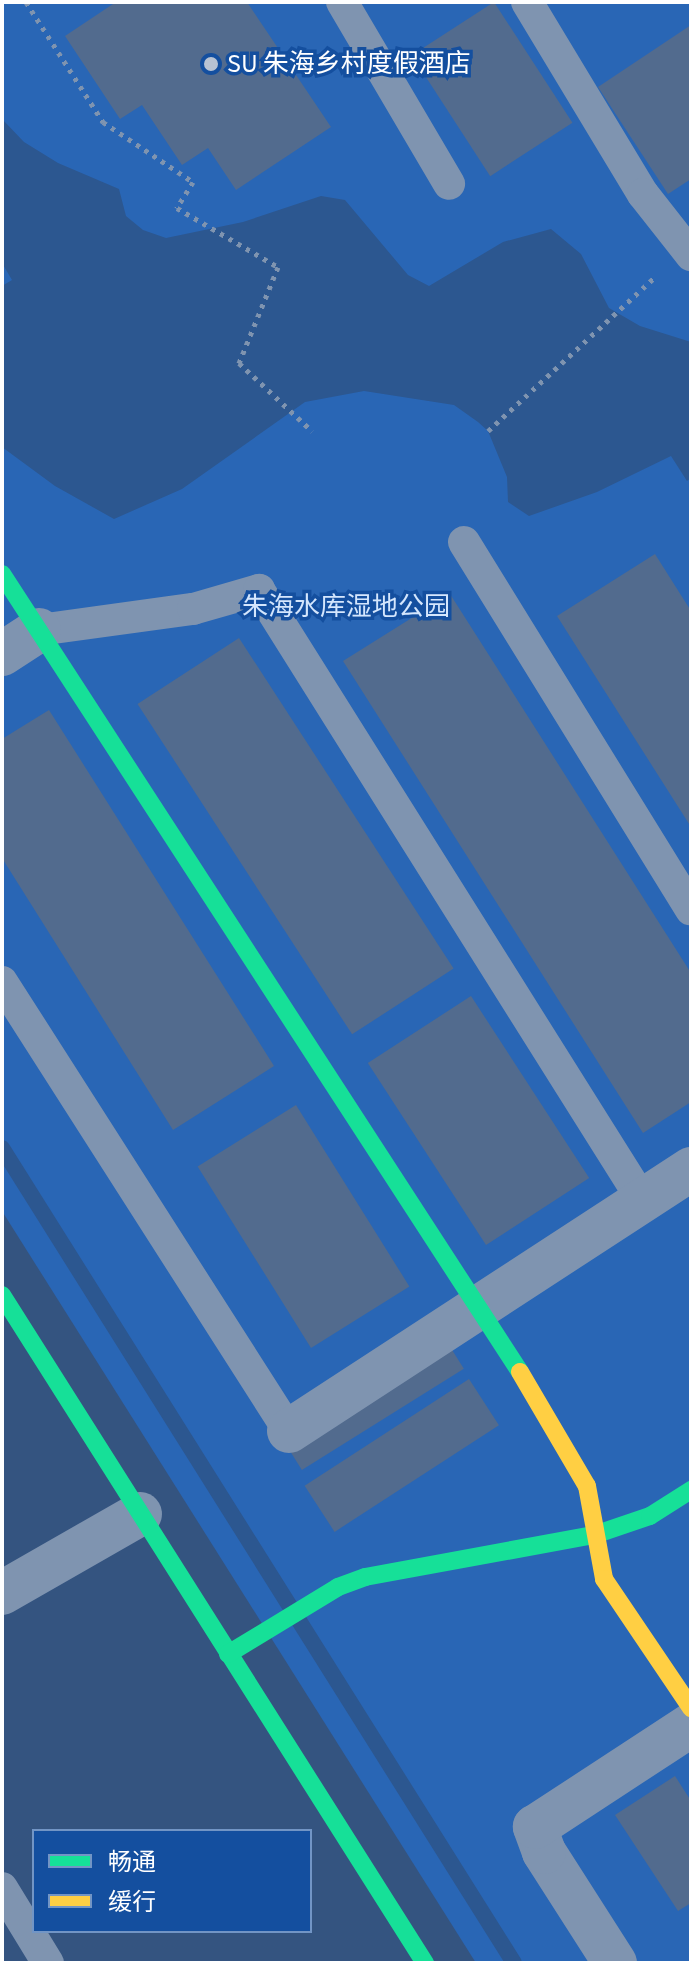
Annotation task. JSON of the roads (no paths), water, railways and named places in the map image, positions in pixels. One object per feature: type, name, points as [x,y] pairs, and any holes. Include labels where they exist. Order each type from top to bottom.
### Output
[{"type":"street","points":[[2,574],[562,1438],[587,1486],[604,1579],[691,1708]]},
{"type":"street","points":[[2,654],[39,630]]},
{"type":"street","points":[[289,1431],[691,1169]]},
{"type":"street","points":[[2,1295],[425,1963]]},
{"type":"street","points":[[228,1654],[317,1600],[365,1577],[594,1535],[650,1516],[691,1490]]},
{"type":"street","points":[[2,1593],[140,1514]]},
{"type":"street","points":[[615,1963],[544,1852],[535,1827],[691,1725]]},
{"type":"lane","points":[[342,2],[449,184]]},
{"type":"lane","points":[[527,2],[643,194],[688,252]]},
{"type":"lane","points":[[464,542],[691,909]]},
{"type":"lane","points":[[39,630],[193,609],[259,590],[643,1201]]},
{"type":"lane","points":[[2,982],[289,1431]]},
{"type":"lane","points":[[2,1888],[48,1963]]},
{"type":"waterway","points":[[2,1148],[514,1963]]},
{"type":"place","name":"SU 朱海乡村度假酒店","points":[[211,64]]},
{"type":"park label","name":"朱海水库湿地公园","points":[[346,607]]}]
